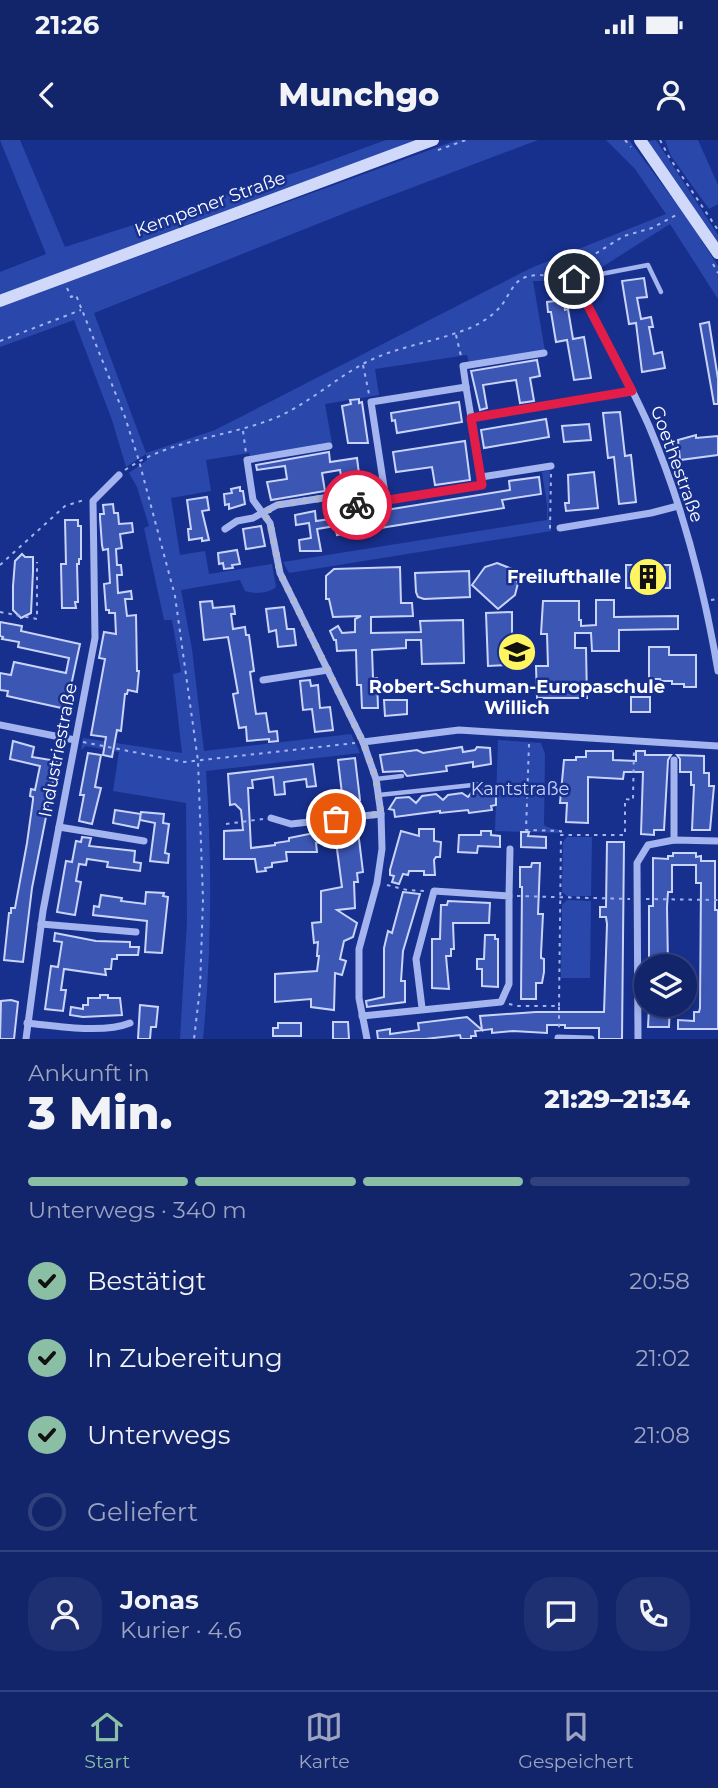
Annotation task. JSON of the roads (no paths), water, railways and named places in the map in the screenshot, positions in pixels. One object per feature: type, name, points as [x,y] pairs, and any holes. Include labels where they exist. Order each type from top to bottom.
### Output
[{"type":"main road","name":"Kempener Straße","points":[[0,301],[433,140]]},
{"type":"main road","points":[[640,140],[718,253]]},
{"type":"street","name":"Goethestraße","points":[[574,279],[649,427],[678,506],[701,589],[718,671]]},
{"type":"street","points":[[225,529],[237,521],[253,518],[277,505],[330,497],[332,509],[482,485],[463,366],[544,353]]},
{"type":"street","points":[[386,500],[371,402],[466,387]]},
{"type":"street","name":"Goethestraße","points":[[471,418],[632,391]]},
{"type":"street","points":[[329,446],[247,460],[253,500],[270,523],[280,573],[363,742],[376,779],[382,849],[377,883],[359,949],[359,998],[367,1039]]},
{"type":"street","points":[[481,477],[551,466]]},
{"type":"street","name":"Industriestraße","points":[[26,1039],[41,924],[95,638],[93,501],[119,475]]},
{"type":"street","points":[[560,528],[678,506]]},
{"type":"street","points":[[263,680],[328,670]]},
{"type":"street","points":[[0,725],[75,740]]},
{"type":"street","points":[[363,742],[460,730],[718,746]]},
{"type":"street","points":[[674,760],[674,840]]},
{"type":"street","points":[[271,818],[292,824],[381,814]]},
{"type":"street","points":[[59,827],[144,841]]},
{"type":"street","points":[[638,1039],[637,863],[648,845],[674,840],[718,841]]},
{"type":"street","points":[[362,1016],[501,1002],[509,984],[510,849]]},
{"type":"street","points":[[422,1009],[416,959],[434,891],[509,895]]},
{"type":"street","points":[[41,924],[136,932]]},
{"type":"street","points":[[27,1023],[91,1028],[130,1023]]},
{"type":"street","points":[[558,1038],[591,1039]]},
{"type":"lane","points":[[574,279],[648,265],[661,292]]},
{"type":"lane","points":[[376,779],[402,775]]},
{"type":"lane","points":[[379,795],[482,784]]},
{"type":"place","name":"Freilufthalle","points":[[648,577]]},
{"type":"place","name":"Robert-Schuman-Europaschule Willich","points":[[517,652]]},
{"type":"park label","name":"Kantstraße","points":[[520,789]]}]
